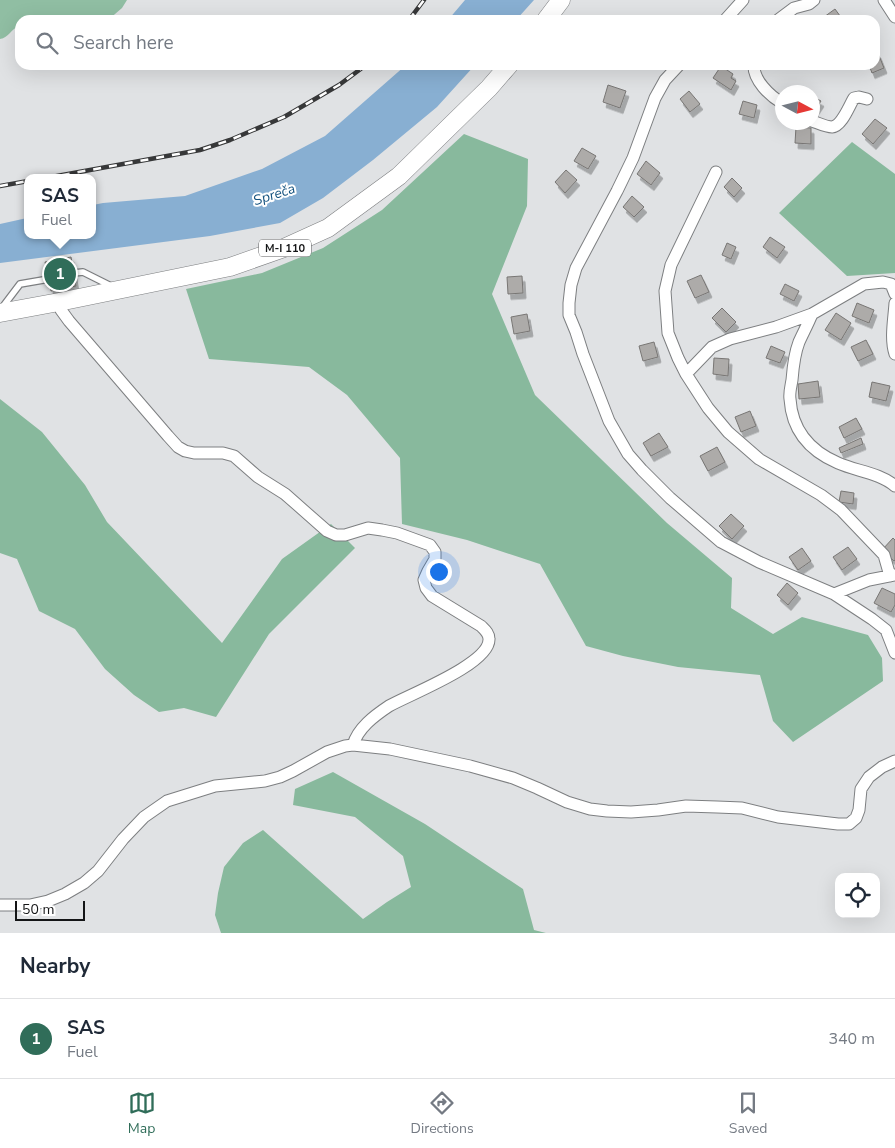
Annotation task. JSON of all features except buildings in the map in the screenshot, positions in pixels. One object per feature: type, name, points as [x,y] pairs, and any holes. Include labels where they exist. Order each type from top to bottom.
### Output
[{"type":"main road","points":[[550,15],[562,0]]},
{"type":"main road","name":"M-I 110","points":[[0,312],[59,302],[230,267],[284,248],[328,228],[399,176],[489,88],[505,70]]},
{"type":"street","points":[[730,15],[743,0]]},
{"type":"street","points":[[783,15],[794,4],[809,4],[814,0]]},
{"type":"street","points":[[884,0],[895,17]]},
{"type":"street","points":[[674,70],[665,80],[655,98],[633,158],[576,268],[571,285],[569,315],[583,354],[609,421],[628,454],[642,470],[721,542],[759,562],[834,594],[872,619],[886,630],[895,653]]},
{"type":"street","points":[[754,70],[763,88],[775,98]]},
{"type":"street","points":[[820,124],[831,127],[836,126],[841,122],[854,98],[867,99]]},
{"type":"street","points":[[716,172],[672,265],[665,291],[668,333],[686,374],[708,408],[728,432],[760,459],[821,495],[841,510],[884,555],[893,575],[869,580],[834,594]]},
{"type":"street","points":[[686,374],[712,347],[730,339],[776,327],[812,314],[864,284],[883,282],[891,284],[895,294]]},
{"type":"street","points":[[59,302],[61,310],[69,321],[178,447],[194,453],[223,453],[234,456],[258,477],[285,494],[327,531],[345,535],[368,528],[382,530],[397,533],[430,545],[435,552],[435,559],[424,580],[426,588],[432,596],[488,632],[488,646],[462,669],[389,706],[372,718],[361,729],[353,745]]},
{"type":"street","points":[[895,303],[893,338],[895,354]]},
{"type":"street","points":[[812,314],[799,342],[794,361],[790,398],[792,413],[798,430],[809,445],[824,456],[851,468],[889,481],[895,486]]},
{"type":"street","points":[[0,905],[30,905],[48,901],[84,883],[98,871],[144,817],[167,802],[215,786],[272,779],[293,771],[332,750],[345,746],[353,745],[390,749],[470,766],[513,778],[567,802],[590,809],[631,812],[686,806],[742,808],[778,817],[838,824],[849,824],[856,818],[859,810],[861,789],[869,777],[882,767],[895,761]]},
{"type":"lane","points":[[74,273],[83,272],[120,290]]},
{"type":"lane","points":[[0,312],[20,284],[49,279]]},
{"type":"green space","points":[[0,0],[127,0],[122,8],[114,15],[15,15],[15,28],[6,37],[0,39]]},
{"type":"green space","points":[[464,134],[528,159],[527,206],[492,294],[535,395],[667,523],[732,578],[731,608],[773,634],[802,617],[868,635],[882,658],[883,681],[793,742],[773,721],[760,675],[678,667],[623,656],[586,646],[540,564],[467,540],[402,524],[400,458],[347,395],[309,367],[209,359],[186,289],[262,273],[323,248],[382,210]]},
{"type":"green space","points":[[852,142],[895,174],[895,273],[847,276],[779,213]]},
{"type":"green space","points":[[0,399],[42,432],[85,485],[107,522],[222,643],[282,559],[331,524],[355,548],[269,634],[216,717],[184,708],[159,712],[134,695],[105,669],[75,629],[39,611],[17,559],[0,553]]},
{"type":"green space","points":[[333,772],[425,824],[523,889],[534,930],[546,933],[221,933],[215,915],[224,867],[243,843],[263,830],[363,919],[411,887],[403,856],[355,817],[293,805],[295,789]]},
{"type":"water","points":[[465,0],[534,0],[520,15],[452,15]]},
{"type":"water","name":"Spreča","points":[[400,70],[470,70],[437,107],[373,160],[323,198],[280,223],[210,236],[0,263],[0,224],[24,219],[24,239],[96,239],[96,204],[185,196],[262,169],[325,136]]},
{"type":"railway","points":[[413,15],[424,0]]},
{"type":"railway","points":[[68,174],[200,150],[230,140],[284,117],[339,85],[359,70]]},
{"type":"railway","points":[[0,186],[24,182]]},
{"type":"place","name":"SAS","points":[[60,274]]}]
